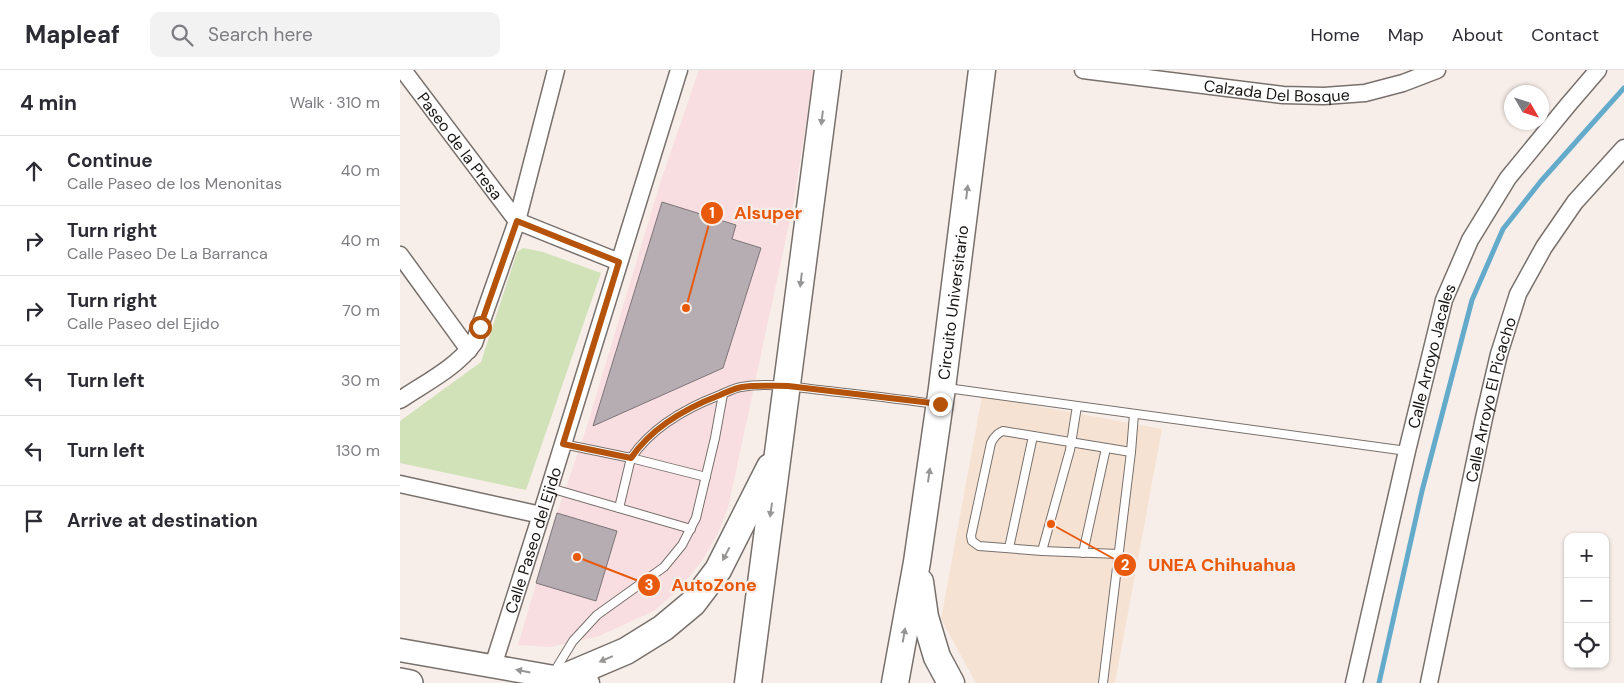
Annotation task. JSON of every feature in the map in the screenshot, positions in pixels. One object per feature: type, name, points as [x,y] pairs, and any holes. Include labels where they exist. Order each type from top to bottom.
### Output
[{"type":"highway","points":[[748,683],[828,70]]},
{"type":"highway","name":"Circuito Universitario","points":[[895,683],[917,562],[941,396],[982,70]]},
{"type":"highway","points":[[556,678],[626,651],[663,628],[693,603],[718,570],[779,448]]},
{"type":"highway","points":[[917,562],[925,617],[937,657],[951,683]]},
{"type":"main road","points":[[400,650],[588,683]]},
{"type":"main road","points":[[400,681],[410,683]]},
{"type":"street","name":"Calle Paseo del Ejido","points":[[493,666],[679,70]]},
{"type":"street","name":"Calzada Del Bosque","points":[[1090,70],[1283,95],[1324,96],[1365,93],[1403,83],[1437,70]]},
{"type":"street","name":"Calle Arroyo Jacales","points":[[1354,683],[1444,300],[1470,240],[1508,178],[1598,70]]},
{"type":"street","points":[[400,400],[448,368],[469,350],[474,343],[517,221],[553,72]]},
{"type":"street","name":"Paseo de la Presa","points":[[403,73],[517,221]]},
{"type":"street","name":"Calle Arroyo El Picacho","points":[[1429,683],[1484,418],[1499,354],[1518,294],[1544,247],[1575,202],[1624,148]]},
{"type":"street","points":[[517,221],[619,262]]},
{"type":"street","points":[[400,255],[469,350]]},
{"type":"street","points":[[400,484],[541,515]]},
{"type":"lane","points":[[619,508],[631,458],[650,435],[670,419],[707,400],[740,387],[763,385],[1077,406],[1407,451]]},
{"type":"lane","points":[[556,678],[573,641],[583,629],[597,615],[664,567],[682,545],[696,518],[723,394]]},
{"type":"lane","points":[[1042,551],[1072,442],[1077,406]]},
{"type":"lane","points":[[1103,683],[1134,414]]},
{"type":"lane","points":[[1119,554],[979,546],[972,541],[971,536],[991,443],[998,433],[1003,431],[1131,452]]},
{"type":"lane","points":[[1009,548],[1033,436]]},
{"type":"lane","points":[[563,444],[631,458],[706,477]]},
{"type":"lane","points":[[1083,553],[1106,448]]},
{"type":"lane","points":[[550,488],[691,529]]},
{"type":"shaded area","points":[[699,70],[814,70],[794,201],[728,508],[718,533],[704,558],[681,587],[654,611],[599,636],[551,647],[518,645],[557,513],[586,429],[661,180]]},
{"type":"shaded area","points":[[982,396],[1162,429],[1115,683],[976,683],[941,619]]},
{"type":"green space","points":[[523,248],[543,252],[601,273],[526,490],[400,463],[400,421],[481,362],[517,252]]},
{"type":"building","points":[[662,202],[736,225],[732,239],[761,248],[723,368],[593,426]]},
{"type":"building","points":[[557,513],[617,531],[596,601],[536,583]]},
{"type":"waterway","points":[[1379,683],[1422,491],[1472,300],[1503,229],[1541,181],[1624,88]]},
{"type":"place","name":"Alsuper","points":[[686,308]]},
{"type":"place","name":"UNEA Chihuahua","points":[[1051,524]]},
{"type":"place","name":"AutoZone","points":[[577,557]]},
{"type":"route","points":[[480,327],[517,221],[619,262],[563,444],[631,458],[639,446],[670,419],[707,400],[740,387],[763,385],[788,386],[940,404]]}]
